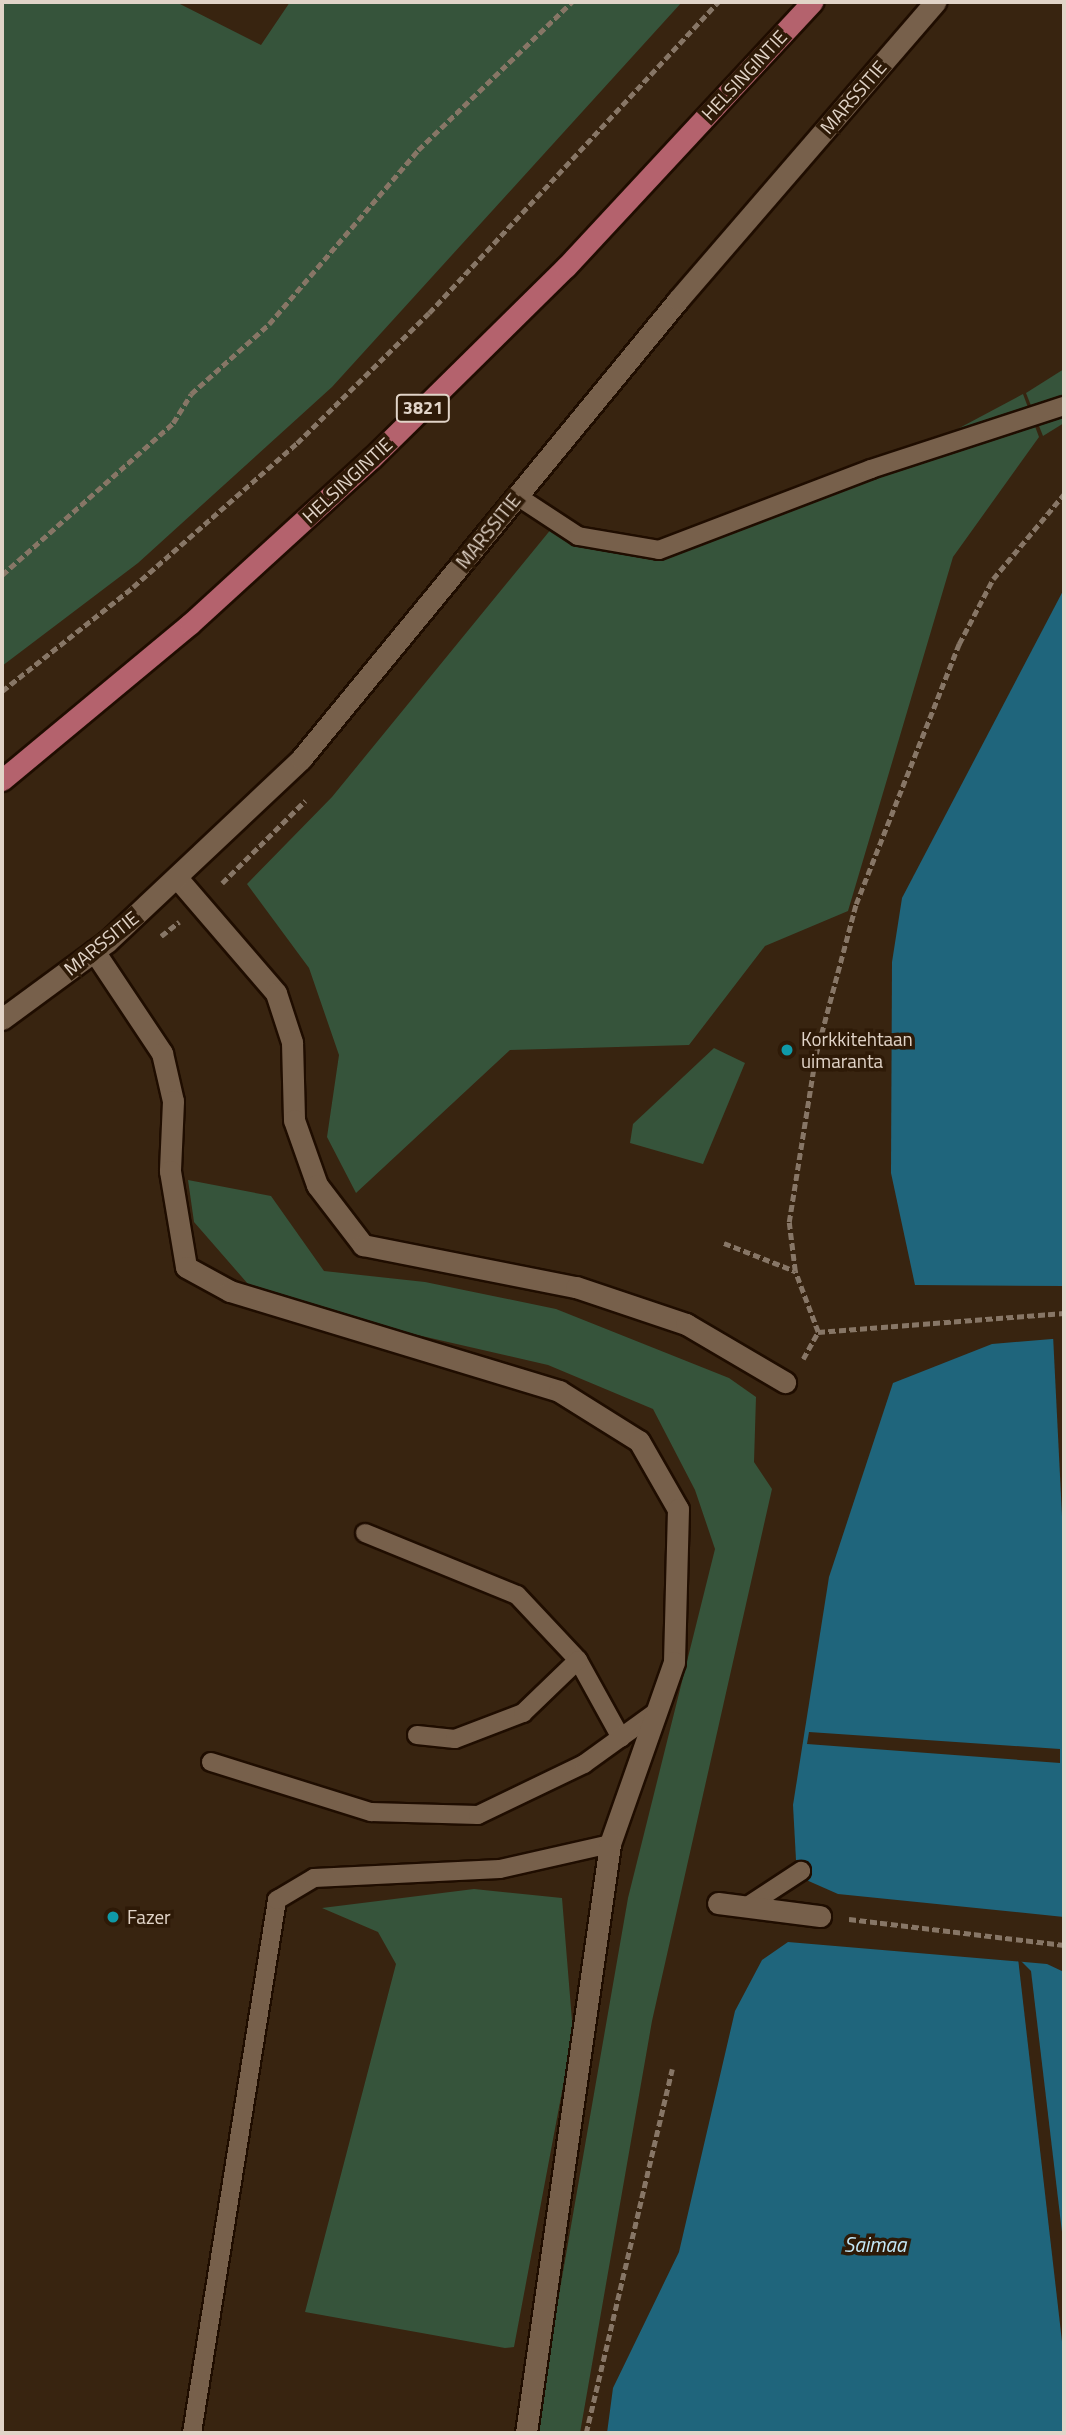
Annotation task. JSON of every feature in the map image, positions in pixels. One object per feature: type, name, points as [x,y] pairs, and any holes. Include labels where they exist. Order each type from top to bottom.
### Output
[{"type":"main road","name":"HELSINGINTIE","points":[[2,780],[190,624],[372,458],[566,267],[812,2]]},
{"type":"street","name":"MARSSITIE","points":[[2,1019],[94,951],[178,879],[301,759],[517,496],[935,2]]},
{"type":"street","points":[[178,879],[276,993],[292,1042],[295,1121],[312,1172],[363,1245],[576,1287],[686,1324],[785,1382]]},
{"type":"street","points":[[94,951],[162,1053],[173,1101],[170,1171],[186,1267],[230,1291],[559,1391],[639,1441],[678,1509],[674,1662],[610,1844],[527,2433]]},
{"type":"street","points":[[718,1903],[820,1916]]},
{"type":"lane","points":[[517,496],[578,536],[659,550],[871,469],[1064,406]]},
{"type":"lane","points":[[365,1533],[517,1595],[578,1660],[621,1738]]},
{"type":"lane","points":[[417,1735],[455,1739],[523,1713],[578,1660]]},
{"type":"lane","points":[[211,1762],[372,1812],[478,1815],[584,1765],[656,1712]]},
{"type":"lane","points":[[192,2433],[277,1900],[314,1878],[500,1869],[610,1844]]},
{"type":"lane","points":[[746,1907],[801,1871]]},
{"type":"path","points":[[2,575],[173,423],[199,385],[269,324],[418,150],[572,2]]},
{"type":"path","points":[[2,691],[134,587],[297,443],[429,313],[718,2]]},
{"type":"path","points":[[818,1332],[795,1270],[789,1222],[797,1158],[816,1054],[856,904],[959,644],[993,579],[1064,495]]},
{"type":"path","points":[[724,1243],[795,1270]]},
{"type":"path","points":[[818,1332],[1064,1313]]},
{"type":"path","points":[[785,1382],[818,1332]]},
{"type":"path","points":[[820,1916],[1064,1945]]},
{"type":"path","points":[[1020,1948],[1021,1940]]},
{"type":"path","points":[[586,2433],[671,2069]]},
{"type":"green space","points":[[2,2],[176,2],[261,45],[290,2],[682,2],[332,387],[138,563],[2,666]]},
{"type":"green space","points":[[1064,369],[1064,423],[1043,436],[1026,393]]},
{"type":"green space","points":[[1023,394],[1039,437],[953,557],[848,911],[765,946],[689,1045],[510,1050],[356,1193],[327,1137],[339,1055],[309,968],[247,884],[332,797],[552,528],[660,554],[873,474]]},
{"type":"green space","points":[[714,1048],[745,1063],[703,1164],[630,1143],[633,1124]]},
{"type":"green space","points":[[188,1180],[271,1196],[324,1271],[425,1282],[556,1309],[729,1378],[756,1397],[754,1462],[772,1489],[652,2021],[580,2433],[535,2433],[628,1898],[715,1549],[695,1490],[653,1409],[548,1365],[352,1320],[248,1284],[194,1222]]},
{"type":"green space","points":[[474,1889],[562,1898],[573,2033],[514,2347],[505,2348],[305,2312],[396,1964],[378,1932],[322,1908]]},
{"type":"water","points":[[1064,589],[1064,1286],[915,1285],[891,1173],[892,962],[902,898]]},
{"type":"water","points":[[1064,1338],[1064,1917],[838,1894],[804,1879],[796,1860],[793,1805],[829,1577],[893,1383],[992,1344]]},
{"type":"water","name":"Saimaa","points":[[788,1942],[1047,1964],[1064,1972],[1064,2433],[607,2433],[613,2388],[679,2252],[735,2011],[762,1960]]},
{"type":"pier","points":[[1053,1335],[1062,1335],[1064,1375],[1064,1556]]},
{"type":"pier","points":[[809,1732],[1060,1749],[1060,1763],[807,1744]]},
{"type":"pier","points":[[1018,1958],[1031,1971],[1064,2249],[1064,2359]]},
{"type":"place","name":"Korkkitehtaan uimaranta","points":[[787,1050]]},
{"type":"place","name":"Fazer","points":[[113,1917]]}]
